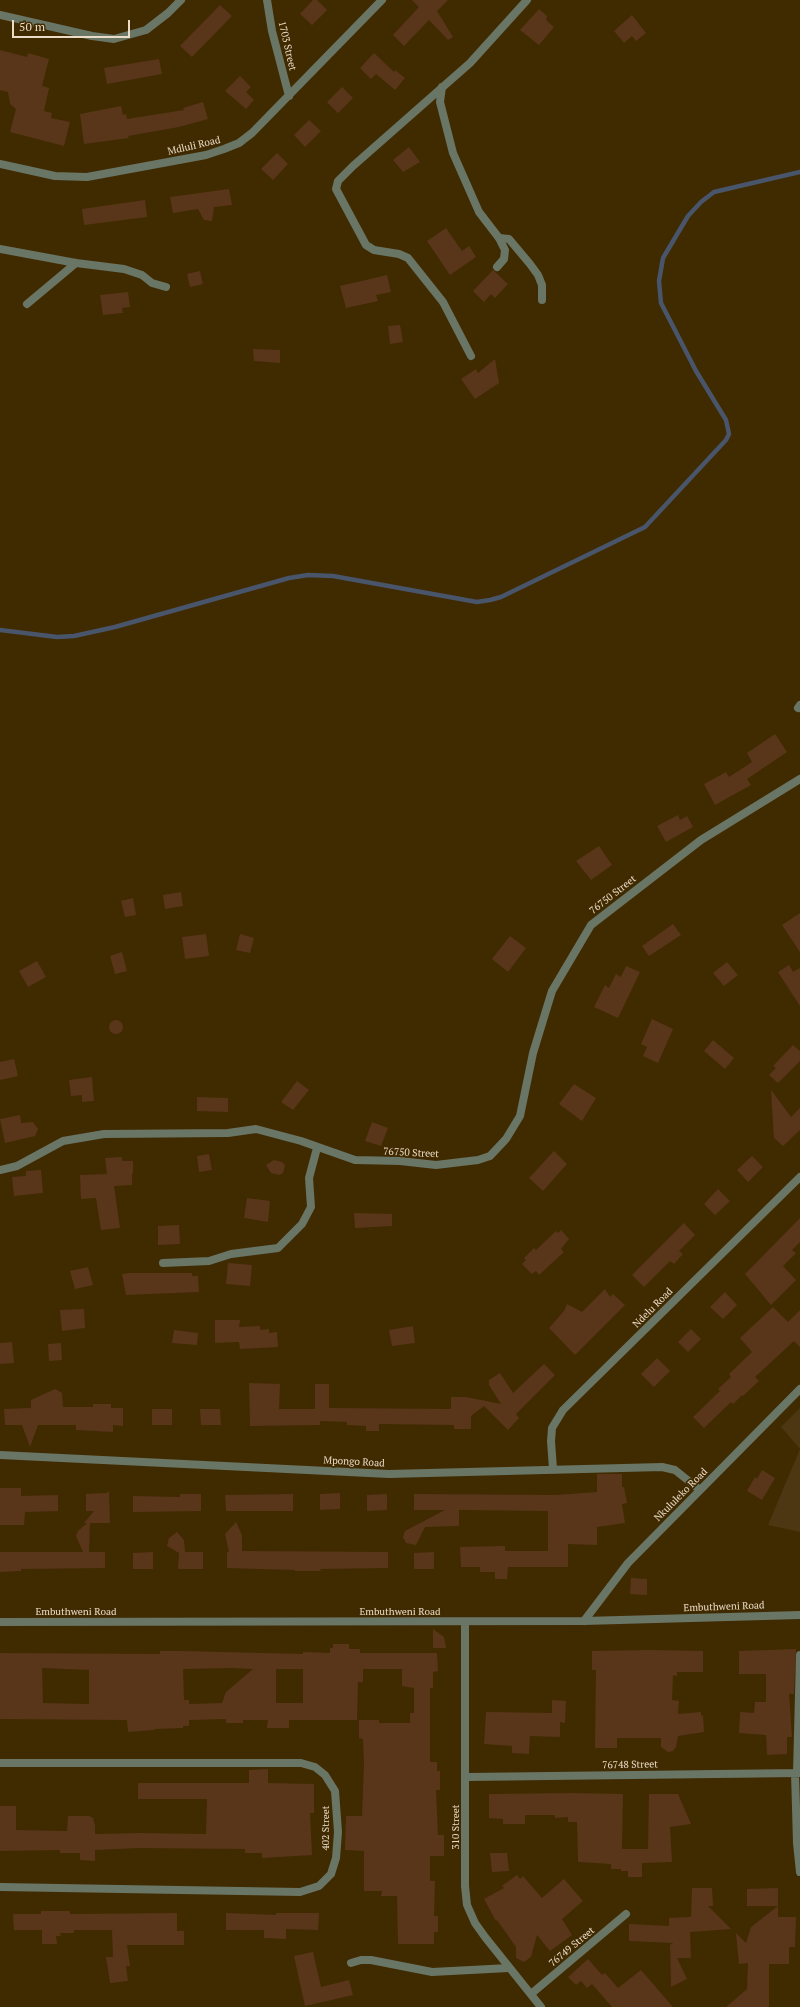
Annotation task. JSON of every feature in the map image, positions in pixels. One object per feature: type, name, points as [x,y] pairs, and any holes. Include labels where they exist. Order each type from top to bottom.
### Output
[{"type":"street","points":[[0,15],[92,36],[114,39],[146,30],[168,13],[181,0]]},
{"type":"street","name":"1703 Street","points":[[267,0],[272,31],[289,96]]},
{"type":"street","name":"Mdluli Road","points":[[0,164],[55,176],[72,178],[101,175],[206,155],[239,143],[252,133],[289,96],[382,0]]},
{"type":"street","points":[[471,356],[443,302],[408,258],[399,254],[374,250],[366,245],[336,189],[338,181],[352,166],[470,63],[527,0]]},
{"type":"street","points":[[442,87],[440,102],[453,153],[479,212],[499,238],[505,250],[504,260],[497,267]]},
{"type":"street","points":[[499,238],[509,239],[538,275],[542,285],[542,300]]},
{"type":"street","points":[[0,249],[76,263],[124,269],[142,275],[152,283],[166,287]]},
{"type":"street","points":[[27,304],[76,263]]},
{"type":"street","name":"76750 Street","points":[[0,1170],[16,1166],[63,1141],[104,1134],[228,1133],[256,1129],[280,1135],[355,1160],[400,1161],[436,1165],[478,1160],[490,1156],[506,1139],[520,1116],[533,1053],[552,991],[591,925],[701,840],[800,779]]},
{"type":"street","points":[[163,1263],[209,1261],[231,1254],[278,1248],[302,1224],[311,1207],[309,1178],[317,1148]]},
{"type":"street","name":"Ndelu Road","points":[[553,1469],[551,1441],[552,1428],[563,1410],[800,1177]]},
{"type":"street","name":"Nkululeko Road","points":[[584,1621],[628,1563],[800,1389]]},
{"type":"street","name":"Mpongo Road","points":[[0,1455],[389,1474],[662,1466],[680,1472],[700,1490]]},
{"type":"street","name":"Embuthweni Road","points":[[0,1622],[584,1621],[800,1615]]},
{"type":"street","name":"310 Street","points":[[464,1622],[466,1777],[465,1886],[467,1905],[475,1923],[541,2007]]},
{"type":"street","points":[[800,1655],[796,1842],[800,1872]]},
{"type":"street","name":"402 Street","points":[[0,1763],[301,1762],[315,1767],[326,1776],[335,1791],[338,1832],[336,1858],[331,1874],[319,1886],[300,1892],[0,1888]]},
{"type":"street","name":"76748 Street","points":[[466,1777],[797,1773]]},
{"type":"street","name":"76749 Street","points":[[531,1994],[626,1914]]},
{"type":"street","points":[[351,1963],[361,1960],[370,1960],[432,1972],[509,1968]]},
{"type":"shaded area","points":[[800,1408],[800,1449],[781,1427]]},
{"type":"shaded area","points":[[800,1449],[800,1532],[768,1525]]},
{"type":"building","points":[[313,0],[317,0],[327,10],[312,25],[300,14]]},
{"type":"building","points":[[412,0],[448,0],[437,11],[453,37],[448,40],[429,20],[404,46],[393,35],[419,7]]},
{"type":"building","points":[[220,5],[232,16],[192,57],[180,46]]},
{"type":"building","points":[[539,9],[547,16],[546,20],[554,27],[539,45],[520,30]]},
{"type":"building","points":[[632,15],[646,33],[636,41],[632,36],[624,43],[614,31]]},
{"type":"building","points":[[0,50],[27,57],[28,53],[49,59],[42,86],[49,88],[44,111],[52,113],[51,118],[70,122],[64,146],[10,132],[16,109],[10,104],[8,92],[0,90]]},
{"type":"building","points":[[374,53],[394,72],[395,70],[405,78],[395,90],[376,74],[371,79],[360,68]]},
{"type":"building","points":[[159,59],[162,74],[107,84],[104,68]]},
{"type":"building","points":[[240,76],[251,87],[246,92],[254,100],[246,109],[225,91]]},
{"type":"building","points":[[342,87],[353,98],[338,113],[327,102]]},
{"type":"building","points":[[203,102],[208,119],[179,127],[128,136],[129,138],[84,144],[80,114],[121,106],[123,115],[126,114],[127,119],[184,110],[183,108]]},
{"type":"building","points":[[309,120],[321,131],[305,147],[294,135]]},
{"type":"building","points":[[409,147],[420,162],[403,172],[393,160]]},
{"type":"building","points":[[277,153],[288,164],[273,180],[261,169]]},
{"type":"building","points":[[229,189],[232,205],[214,207],[212,221],[204,220],[198,209],[173,213],[170,197]]},
{"type":"building","points":[[145,200],[147,217],[84,225],[82,209]]},
{"type":"building","points":[[446,228],[462,251],[469,246],[476,257],[450,275],[427,241]]},
{"type":"building","points":[[493,270],[508,284],[495,298],[491,294],[484,302],[473,291]]},
{"type":"building","points":[[200,271],[203,284],[190,287],[187,274]]},
{"type":"building","points":[[387,275],[391,292],[376,295],[378,301],[346,308],[340,286]]},
{"type":"building","points":[[128,292],[130,307],[122,308],[123,313],[103,315],[100,295]]},
{"type":"building","points":[[400,325],[403,342],[390,344],[388,326]]},
{"type":"building","points":[[253,349],[280,350],[280,363],[254,361]]},
{"type":"building","points":[[495,359],[499,383],[475,399],[461,379],[476,369],[478,373]]},
{"type":"building","points":[[775,734],[787,752],[747,779],[751,785],[715,805],[704,784],[726,772],[729,777],[752,762],[747,753]]},
{"type":"building","points":[[678,815],[680,820],[687,816],[693,827],[666,842],[657,826]]},
{"type":"building","points":[[599,846],[612,865],[591,880],[576,861]]},
{"type":"building","points":[[181,892],[183,906],[165,909],[163,895]]},
{"type":"building","points":[[133,898],[136,915],[125,917],[121,901]]},
{"type":"building","points":[[800,913],[800,952],[782,925]]},
{"type":"building","points":[[673,924],[681,935],[649,956],[642,946]]},
{"type":"building","points":[[206,934],[209,956],[185,959],[182,937]]},
{"type":"building","points":[[240,934],[254,938],[250,953],[236,950]]},
{"type":"building","points":[[510,936],[526,948],[508,972],[492,959]]},
{"type":"building","points":[[122,952],[127,971],[115,974],[110,956]]},
{"type":"building","points":[[37,961],[46,977],[28,987],[19,971]]},
{"type":"building","points":[[727,962],[738,975],[724,986],[713,973]]},
{"type":"building","points":[[789,965],[793,972],[800,968],[800,1006],[778,972]]},
{"type":"building","points":[[626,966],[640,972],[618,1018],[594,1007],[605,985],[609,988],[616,974],[621,977]]},
{"type":"building","points":[[652,1019],[673,1029],[658,1063],[643,1056],[647,1047],[641,1044]]},
{"type":"building","points":[[113,1020],[119,1020],[123,1024],[123,1030],[119,1034],[113,1034],[109,1030],[109,1024]]},
{"type":"building","points":[[713,1040],[734,1058],[725,1069],[704,1051]]},
{"type":"building","points":[[793,1045],[800,1051],[800,1061],[778,1083],[769,1075],[776,1068],[773,1066]]},
{"type":"building","points":[[14,1059],[18,1076],[0,1080],[0,1062]]},
{"type":"building","points":[[92,1077],[94,1101],[82,1102],[82,1095],[71,1096],[69,1080]]},
{"type":"building","points":[[297,1081],[309,1090],[293,1110],[281,1102]]},
{"type":"building","points":[[574,1084],[596,1098],[582,1121],[559,1104]]},
{"type":"building","points":[[771,1090],[791,1117],[800,1108],[800,1130],[783,1146],[774,1138]]},
{"type":"building","points":[[197,1097],[228,1098],[228,1112],[197,1111]]},
{"type":"building","points":[[20,1115],[21,1123],[33,1122],[38,1129],[35,1136],[5,1143],[0,1119]]},
{"type":"building","points":[[372,1122],[388,1128],[381,1146],[365,1141]]},
{"type":"building","points":[[554,1151],[567,1164],[543,1191],[529,1178]]},
{"type":"building","points":[[209,1154],[212,1170],[199,1172],[197,1156]]},
{"type":"building","points":[[752,1156],[763,1167],[748,1182],[737,1170]]},
{"type":"building","points":[[122,1157],[122,1161],[133,1161],[133,1173],[132,1185],[114,1186],[120,1228],[101,1230],[96,1198],[81,1199],[80,1175],[107,1174],[105,1158]]},
{"type":"building","points":[[274,1160],[282,1162],[285,1165],[283,1173],[279,1175],[271,1173],[266,1165]]},
{"type":"building","points":[[41,1170],[43,1193],[14,1196],[12,1177],[26,1176],[26,1171]]},
{"type":"building","points":[[718,1189],[730,1201],[715,1215],[704,1204]]},
{"type":"building","points":[[247,1198],[270,1201],[268,1222],[244,1218]]},
{"type":"building","points":[[354,1213],[392,1214],[392,1226],[355,1228]]},
{"type":"building","points":[[800,1218],[800,1242],[792,1250],[796,1253],[783,1266],[796,1280],[771,1305],[745,1274]]},
{"type":"building","points":[[684,1223],[695,1235],[679,1251],[683,1254],[674,1264],[670,1261],[644,1287],[632,1275]]},
{"type":"building","points":[[179,1225],[180,1244],[158,1245],[158,1226]]},
{"type":"building","points":[[561,1230],[569,1239],[561,1249],[564,1252],[539,1275],[536,1271],[532,1274],[522,1264],[526,1260],[524,1258],[534,1248],[536,1250],[556,1231],[558,1233]]},
{"type":"building","points":[[228,1263],[252,1265],[250,1286],[226,1284]]},
{"type":"building","points":[[88,1267],[93,1285],[75,1289],[70,1271]]},
{"type":"building","points":[[192,1273],[192,1276],[198,1276],[199,1292],[126,1295],[122,1274]]},
{"type":"building","points":[[605,1289],[610,1297],[613,1294],[625,1305],[575,1355],[549,1328],[564,1311],[567,1304],[582,1312]]},
{"type":"building","points":[[725,1292],[737,1305],[723,1319],[710,1307]]},
{"type":"building","points":[[773,1307],[788,1322],[800,1310],[800,1347],[794,1341],[755,1377],[759,1381],[733,1404],[731,1402],[704,1428],[693,1417],[720,1391],[718,1389],[731,1377],[729,1374],[752,1352],[740,1338]]},
{"type":"building","points":[[84,1309],[85,1328],[62,1331],[60,1310]]},
{"type":"building","points":[[215,1320],[240,1320],[239,1327],[260,1326],[260,1330],[269,1329],[269,1333],[277,1332],[278,1347],[240,1349],[239,1342],[215,1343]]},
{"type":"building","points":[[413,1326],[415,1343],[392,1346],[389,1330]]},
{"type":"building","points":[[691,1329],[701,1339],[688,1352],[678,1342]]},
{"type":"building","points":[[174,1330],[198,1333],[197,1345],[172,1343]]},
{"type":"building","points":[[12,1342],[14,1363],[0,1364],[0,1343]]},
{"type":"building","points":[[61,1343],[62,1360],[49,1361],[48,1344]]},
{"type":"building","points":[[657,1358],[670,1371],[654,1387],[641,1374]]},
{"type":"building","points":[[544,1364],[555,1375],[516,1414],[519,1418],[508,1430],[484,1406],[471,1416],[471,1429],[454,1429],[454,1425],[379,1424],[379,1431],[366,1431],[366,1426],[347,1425],[347,1422],[320,1421],[320,1425],[250,1426],[249,1383],[280,1384],[279,1409],[315,1409],[315,1384],[329,1384],[329,1408],[451,1409],[451,1397],[466,1397],[501,1404],[489,1385],[489,1380],[500,1373],[513,1393]]},
{"type":"building","points":[[55,1389],[62,1393],[63,1407],[93,1407],[93,1404],[111,1404],[111,1408],[123,1408],[123,1426],[113,1425],[113,1432],[76,1430],[76,1425],[38,1425],[30,1447],[22,1425],[5,1425],[4,1409],[31,1408],[31,1400]]},
{"type":"building","points":[[152,1409],[172,1409],[172,1425],[152,1425]]},
{"type":"building","points":[[200,1409],[220,1409],[221,1425],[201,1425]]},
{"type":"building","points":[[762,1470],[775,1478],[762,1500],[747,1491],[755,1477],[757,1479]]},
{"type":"building","points":[[597,1474],[622,1474],[622,1487],[624,1487],[627,1503],[622,1504],[625,1523],[597,1527],[597,1545],[568,1544],[568,1567],[508,1567],[507,1579],[495,1579],[495,1572],[480,1572],[480,1567],[461,1567],[460,1547],[505,1546],[505,1551],[548,1551],[548,1511],[459,1510],[459,1526],[425,1527],[416,1545],[406,1543],[403,1537],[405,1531],[445,1510],[414,1510],[414,1494],[555,1495],[597,1492]]},
{"type":"building","points":[[0,1488],[21,1488],[21,1496],[58,1495],[58,1511],[25,1512],[24,1525],[0,1525]]},
{"type":"building","points":[[109,1491],[110,1523],[90,1523],[89,1552],[105,1552],[105,1568],[21,1569],[21,1571],[0,1572],[0,1552],[83,1552],[76,1536],[78,1531],[87,1523],[84,1523],[94,1511],[86,1511],[86,1494],[107,1493]]},
{"type":"building","points":[[340,1493],[340,1509],[320,1510],[320,1494]]},
{"type":"building","points":[[180,1494],[201,1494],[201,1511],[133,1512],[133,1496],[180,1497]]},
{"type":"building","points":[[293,1494],[293,1511],[226,1511],[225,1495]]},
{"type":"building","points":[[387,1494],[387,1510],[367,1511],[367,1495]]},
{"type":"building","points":[[236,1522],[242,1535],[242,1551],[388,1552],[388,1568],[295,1571],[227,1568],[227,1552],[229,1552],[225,1534]]},
{"type":"building","points":[[177,1532],[184,1540],[185,1552],[203,1552],[203,1569],[178,1569],[179,1553],[167,1546],[169,1538]]},
{"type":"building","points":[[153,1552],[153,1569],[133,1569],[133,1553]]},
{"type":"building","points":[[434,1552],[434,1569],[414,1569],[414,1553]]},
{"type":"building","points":[[631,1578],[647,1579],[647,1595],[630,1594]]},
{"type":"building","points":[[433,1629],[444,1637],[446,1648],[433,1648]]},
{"type":"building","points":[[333,1644],[349,1644],[349,1649],[360,1649],[360,1653],[437,1653],[438,1671],[433,1672],[433,1688],[430,1688],[430,1762],[437,1762],[437,1771],[440,1771],[440,1790],[436,1790],[438,1835],[444,1835],[444,1856],[430,1856],[430,1881],[435,1881],[434,1916],[438,1916],[438,1932],[434,1932],[434,1944],[398,1944],[397,1896],[381,1896],[382,1891],[364,1891],[364,1851],[345,1850],[346,1816],[362,1816],[364,1764],[363,1739],[359,1738],[359,1720],[379,1720],[379,1723],[410,1723],[410,1713],[414,1713],[414,1688],[402,1686],[402,1669],[363,1669],[363,1682],[358,1682],[357,1720],[289,1720],[289,1728],[267,1728],[268,1720],[243,1720],[243,1723],[226,1723],[226,1719],[189,1720],[189,1726],[183,1726],[183,1728],[128,1732],[127,1720],[0,1719],[0,1653],[160,1654],[160,1651],[182,1651],[303,1654],[303,1652],[330,1653],[330,1648],[333,1648]],"holes":[[[42,1668],[89,1670],[89,1704],[43,1703]],[[183,1669],[253,1669],[226,1692],[222,1703],[189,1704],[189,1700],[184,1700]],[[276,1669],[303,1669],[303,1703],[276,1703]]]},
{"type":"building","points":[[796,1649],[794,1694],[789,1694],[792,1737],[787,1737],[787,1754],[767,1755],[766,1735],[739,1733],[740,1712],[754,1713],[755,1702],[766,1702],[766,1674],[739,1674],[739,1651]]},
{"type":"building","points":[[592,1651],[703,1651],[703,1672],[677,1672],[677,1676],[673,1675],[672,1700],[679,1701],[678,1714],[701,1712],[701,1716],[703,1715],[704,1732],[678,1736],[676,1747],[673,1751],[668,1752],[661,1747],[661,1738],[617,1738],[617,1748],[595,1748],[596,1670],[592,1670]]},
{"type":"building","points":[[552,1700],[566,1701],[565,1723],[560,1722],[560,1737],[530,1736],[529,1754],[512,1753],[512,1746],[484,1744],[486,1712],[552,1713]]},
{"type":"building","points":[[268,1769],[268,1783],[314,1784],[314,1813],[310,1813],[312,1855],[262,1858],[262,1853],[245,1853],[245,1849],[139,1848],[95,1850],[95,1861],[80,1860],[80,1853],[60,1853],[60,1850],[0,1851],[0,1806],[16,1806],[16,1830],[67,1831],[68,1816],[89,1816],[93,1818],[95,1834],[206,1834],[207,1799],[138,1799],[138,1783],[249,1783],[249,1770]]},
{"type":"building","points":[[489,1794],[623,1794],[622,1849],[648,1849],[649,1794],[678,1794],[691,1824],[670,1827],[672,1862],[642,1863],[642,1877],[628,1877],[628,1871],[611,1869],[611,1864],[578,1862],[577,1822],[568,1822],[568,1817],[555,1818],[555,1815],[525,1815],[525,1824],[503,1824],[503,1819],[489,1818]]},
{"type":"building","points":[[490,1853],[507,1853],[509,1871],[492,1872]]},
{"type":"building","points":[[517,1875],[520,1879],[523,1876],[542,1898],[564,1879],[583,1901],[562,1919],[572,1935],[550,1951],[537,1935],[531,1957],[524,1962],[516,1958],[516,1947],[497,1920],[496,1921],[484,1899],[504,1888],[502,1886]]},
{"type":"building","points":[[692,1888],[712,1888],[713,1906],[708,1906],[731,1929],[690,1932],[691,1958],[677,1958],[687,1979],[671,1987],[670,1943],[671,1945],[673,1943],[629,1941],[629,1924],[669,1926],[669,1918],[691,1917]]},
{"type":"building","points":[[778,1888],[778,1906],[747,1906],[747,1889]]},
{"type":"building","points":[[778,1906],[778,1917],[796,1917],[795,1947],[789,1947],[789,1964],[769,1964],[769,2007],[726,2007],[747,1989],[748,1963],[739,1964],[736,1933],[746,1943],[751,1927]]},
{"type":"building","points":[[41,1911],[70,1911],[70,1914],[177,1913],[177,1931],[184,1931],[184,1945],[127,1945],[130,1966],[126,1966],[128,1981],[110,1983],[106,1957],[113,1957],[112,1930],[74,1930],[74,1933],[60,1933],[61,1936],[56,1936],[57,1944],[42,1944],[42,1930],[14,1930],[13,1914],[41,1914]]},
{"type":"building","points":[[226,1913],[276,1915],[276,1913],[319,1913],[318,1930],[286,1929],[286,1939],[264,1938],[264,1930],[226,1930]]},
{"type":"building","points":[[313,1952],[321,1987],[349,1980],[353,1995],[305,2006],[294,1956]]},
{"type":"building","points":[[588,1959],[602,1975],[605,1973],[618,1988],[641,1970],[673,2007],[612,2007],[592,1984],[587,1988],[581,1981],[576,1985],[568,1977]]},
{"type":"waterway","points":[[0,630],[57,637],[74,636],[115,627],[289,578],[308,575],[333,576],[477,602],[490,600],[501,597],[645,527],[726,440],[729,434],[726,420],[696,371],[661,303],[659,281],[663,258],[688,216],[701,202],[714,192],[800,172]]}]
